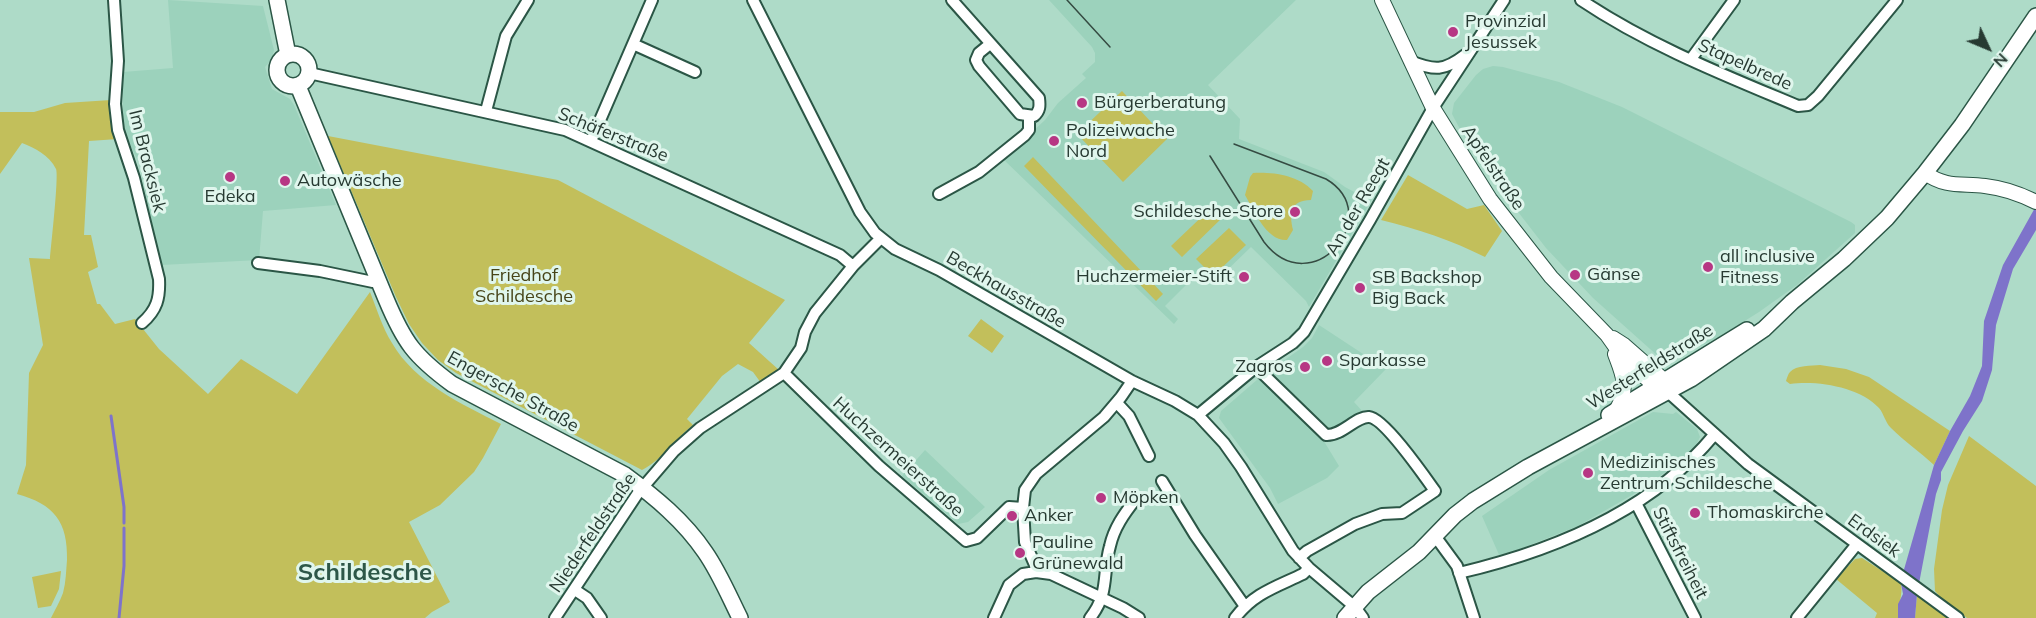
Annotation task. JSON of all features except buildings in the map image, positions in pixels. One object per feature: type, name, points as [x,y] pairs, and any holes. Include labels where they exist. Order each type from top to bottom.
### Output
[{"type":"main road","points":[[277,0],[288,55]]},
{"type":"main road","name":"Westerfeldstraße","points":[[1354,614],[1368,592],[1419,552],[1455,515],[1473,501],[1662,386],[1792,302],[1858,246],[1887,218],[1925,173],[1968,117],[2036,16]]},
{"type":"main road","points":[[294,54],[304,58],[309,73],[306,81],[298,86],[288,86],[280,80],[278,65],[288,55],[294,54]]},
{"type":"main road","name":"Engersche Straße","points":[[298,86],[411,349],[429,368],[452,384],[626,475],[674,514],[706,554],[740,618]]},
{"type":"main road","name":"Westerfeldstraße","points":[[1528,467],[1617,409],[1662,386]]},
{"type":"street","name":"Im Bracksiek","points":[[114,0],[118,61],[115,104],[118,130],[134,178],[159,279],[160,296],[157,306],[142,323]]},
{"type":"street","points":[[486,111],[506,36],[528,0]]},
{"type":"street","points":[[591,141],[652,0]]},
{"type":"street","name":"Beckhausstraße","points":[[753,0],[860,212],[880,238],[895,249],[939,270],[1132,381],[1175,401],[1198,415],[1241,467],[1287,543],[1354,614]]},
{"type":"street","points":[[952,0],[1039,98],[1038,112],[1029,117],[1020,114],[978,66],[976,60],[979,53],[990,44]]},
{"type":"street","name":"Apfelstraße","points":[[1382,0],[1433,108],[1469,168],[1551,277],[1607,335],[1624,359],[1662,386]]},
{"type":"street","name":"An der Reegt","points":[[1198,415],[1256,367],[1293,343],[1304,332],[1433,108],[1504,0]]},
{"type":"street","name":"Stapelbrede","points":[[1581,0],[1642,37],[1798,106],[1808,105],[1897,0]]},
{"type":"street","points":[[1690,59],[1734,0]]},
{"type":"street","points":[[633,44],[695,72]]},
{"type":"street","name":"An der Reegt","points":[[1410,61],[1436,69],[1444,68],[1472,48]]},
{"type":"street","name":"Schäferstraße","points":[[309,73],[565,130],[840,255],[853,266]]},
{"type":"street","points":[[939,194],[979,172],[1011,147],[1029,130],[1029,117]]},
{"type":"street","points":[[1925,173],[1946,184],[1988,186],[2016,193],[2035,201]]},
{"type":"street","name":"Niederfeldstraße","points":[[555,618],[642,488],[674,451],[700,428],[784,374],[801,348],[805,332],[815,313],[853,266],[880,238]]},
{"type":"street","points":[[258,263],[320,271],[373,282],[379,279]]},
{"type":"street","points":[[1607,335],[1625,385],[1617,409]]},
{"type":"street","points":[[1256,367],[1326,435],[1333,435],[1365,417],[1374,418],[1400,444],[1435,491],[1402,513],[1379,514],[1355,524],[1307,551],[1299,558]]},
{"type":"street","name":"Huchzermeierstraße","points":[[784,374],[879,466],[966,541],[977,538],[1009,507],[1023,508]]},
{"type":"street","points":[[1036,572],[1025,542],[1023,508],[1025,490],[1032,479],[1104,417],[1132,381]]},
{"type":"street","name":"Westerfeldstraße","points":[[1662,386],[1714,435]]},
{"type":"street","points":[[1117,403],[1129,416],[1149,456]]},
{"type":"street","points":[[1459,573],[1498,563],[1572,537],[1636,503],[1676,474],[1714,435]]},
{"type":"street","name":"Erdsiek","points":[[1714,435],[1748,464],[1958,618]]},
{"type":"street","points":[[1162,481],[1195,535],[1244,605]]},
{"type":"street","points":[[1090,618],[1102,598],[1109,548],[1115,528],[1134,500]]},
{"type":"street","name":"Stiftsfreiheit","points":[[1636,503],[1695,618]]},
{"type":"street","points":[[1435,536],[1453,559],[1474,618]]},
{"type":"street","points":[[1797,618],[1857,544]]},
{"type":"street","points":[[1235,618],[1244,605],[1262,593],[1303,574],[1309,567]]},
{"type":"street","points":[[994,618],[1009,585],[1023,574],[1036,572],[1051,574],[1139,618]]},
{"type":"street","points":[[575,590],[587,598],[601,618]]},
{"type":"shaded area","points":[[168,0],[263,6],[274,50],[272,59],[265,67],[272,89],[290,99],[294,105],[336,205],[263,211],[259,260],[161,265],[139,163],[126,137],[123,116],[123,72],[173,68]]},
{"type":"shaded area","points":[[1049,0],[1296,0],[1208,85],[1240,119],[1239,139],[1324,172],[1371,201],[1309,307],[1306,301],[1251,247],[1220,277],[1189,282],[1165,306],[1178,319],[1174,324],[1003,159],[1086,78],[1082,74],[1095,62],[1092,47]]},
{"type":"shaded area","points":[[1493,66],[1559,82],[1622,107],[1851,222],[1855,225],[1855,233],[1797,285],[1759,312],[1719,337],[1682,355],[1669,358],[1659,357],[1593,298],[1546,248],[1498,186],[1462,133],[1452,114],[1454,103],[1476,75],[1483,69]]},
{"type":"shaded area","points":[[2036,206],[2036,230],[2013,269],[1996,325],[1992,370],[1982,401],[1941,472],[1917,594],[1915,618],[1898,618],[1898,604],[1903,594],[1901,583],[1903,573],[1934,465],[1970,396],[1982,366],[1984,321],[2003,265]]},
{"type":"shaded area","points":[[1319,325],[1386,369],[1354,402],[1364,413],[1322,438],[1339,466],[1327,478],[1278,504],[1270,488],[1219,418],[1221,411],[1258,379],[1303,347],[1312,338]]},
{"type":"shaded area","points":[[1653,412],[1673,414],[1676,412],[1697,429],[1700,437],[1682,461],[1632,495],[1578,526],[1500,557],[1482,516],[1549,470]]},
{"type":"shaded area","points":[[925,450],[985,507],[968,522],[958,524],[902,476]]},
{"type":"green space","points":[[1122,91],[1167,139],[1123,182],[1077,134]]},
{"type":"green space","points":[[111,100],[118,139],[89,141],[84,235],[91,235],[98,267],[88,272],[97,304],[100,304],[115,324],[135,319],[159,349],[208,394],[241,359],[297,394],[370,292],[388,337],[413,370],[440,391],[501,424],[474,472],[440,505],[409,522],[450,602],[425,618],[51,618],[65,585],[67,547],[65,535],[56,516],[49,509],[41,503],[17,494],[26,465],[29,373],[43,345],[29,258],[50,259],[57,174],[53,164],[46,156],[22,143],[0,174],[0,112],[34,112],[65,103]]},
{"type":"green space","name":"Friedhof Schildesche","points":[[328,136],[558,180],[785,300],[749,343],[779,370],[761,383],[753,372],[738,364],[722,376],[687,419],[693,425],[656,461],[642,470],[456,373],[438,360],[422,343],[409,324],[396,297]]},
{"type":"green space","points":[[1033,157],[1163,294],[1156,301],[1024,166]]},
{"type":"green space","points":[[1253,173],[1269,173],[1293,178],[1313,191],[1311,200],[1295,205],[1291,213],[1293,230],[1287,240],[1273,236],[1267,230],[1245,195]]},
{"type":"green space","points":[[1408,175],[1467,209],[1484,205],[1502,231],[1485,257],[1460,245],[1381,220]]},
{"type":"green space","points":[[1213,206],[1224,216],[1182,257],[1171,246]]},
{"type":"green space","points":[[1229,228],[1246,245],[1213,276],[1196,259]]},
{"type":"green space","points":[[981,319],[1004,336],[992,353],[968,336]]},
{"type":"green space","points":[[1820,365],[1846,369],[1869,377],[1950,431],[1934,465],[1891,428],[1879,408],[1861,395],[1825,384],[1790,384],[1786,381],[1789,373],[1796,368]]},
{"type":"green space","points":[[1969,436],[2036,486],[2036,618],[1967,618],[1935,591],[1934,569],[1942,510],[1948,485]]},
{"type":"green space","points":[[1862,558],[1901,583],[1898,618],[1875,618],[1877,613],[1836,579],[1855,559]]},
{"type":"green space","points":[[61,571],[59,589],[51,606],[38,608],[32,577]]},
{"type":"green space","points":[[1917,594],[1947,618],[1915,618]]},
{"type":"waterway","points":[[111,416],[124,507],[124,523]]},
{"type":"waterway","points":[[119,618],[124,566],[124,528]]},
{"type":"tram line","points":[[1067,0],[1110,47]]},
{"type":"tram line","points":[[1210,156],[1264,242],[1283,259],[1303,263],[1321,259],[1336,247],[1346,231],[1349,213],[1343,195],[1326,179],[1234,144]]},
{"type":"place","name":"Provinzial Jesussek","points":[[1453,32]]},
{"type":"place","name":"Bürgerberatung","points":[[1082,103]]},
{"type":"place","name":"Polizeiwache Nord","points":[[1054,141]]},
{"type":"place","name":"Edeka","points":[[230,177]]},
{"type":"place","name":"Autowäsche","points":[[285,181]]},
{"type":"place","name":"Schildesche-Store","points":[[1295,212]]},
{"type":"place","name":"all inclusive Fitness","points":[[1708,267]]},
{"type":"place","name":"Gänse","points":[[1575,275]]},
{"type":"place","name":"Huchzermeier-Stift","points":[[1244,277]]},
{"type":"place","name":"SB Backshop Big Back","points":[[1360,288]]},
{"type":"place","name":"Sparkasse","points":[[1327,361]]},
{"type":"place","name":"Zagros","points":[[1305,367]]},
{"type":"place","name":"Medizinisches Zentrum Schildesche","points":[[1588,473]]},
{"type":"place","name":"Möpken","points":[[1101,498]]},
{"type":"place","name":"Thomaskirche","points":[[1695,513]]},
{"type":"place","name":"Anker","points":[[1012,516]]},
{"type":"place","name":"Pauline Grünewald","points":[[1020,553]]},
{"type":"district","name":"Schildesche","points":[[365,573]]}]
